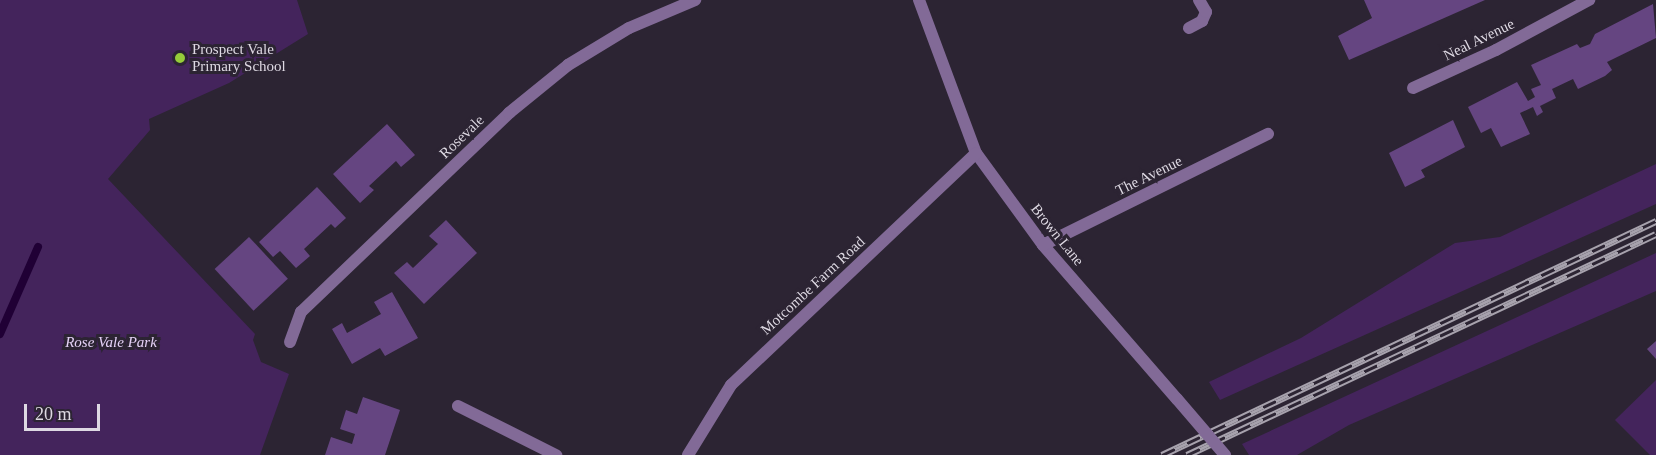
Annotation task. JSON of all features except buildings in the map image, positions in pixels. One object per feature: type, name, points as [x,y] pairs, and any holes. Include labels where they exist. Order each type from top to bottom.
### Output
[{"type":"street","name":"Rosevale","points":[[290,342],[301,312],[509,113],[578,59],[629,28],[695,0]]},
{"type":"street","name":"Brown Lane","points":[[919,0],[976,153],[1043,245],[1225,455]]},
{"type":"street","points":[[1189,28],[1202,21],[1206,12],[1199,0]]},
{"type":"street","name":"Neal Avenue","points":[[1413,88],[1496,50],[1589,0]]},
{"type":"street","name":"The Avenue","points":[[1043,245],[1268,134]]},
{"type":"street","name":"Motcombe Farm Road","points":[[688,455],[731,385],[976,153]]},
{"type":"street","points":[[458,406],[556,455]]},
{"type":"green space","name":"Rose Vale Park","points":[[0,0],[297,0],[308,34],[229,83],[149,119],[150,130],[108,179],[255,334],[253,340],[261,362],[289,374],[260,455],[0,455]]},
{"type":"green space","points":[[1656,164],[1656,204],[1220,400],[1209,382],[1301,338],[1455,243],[1500,237]]},
{"type":"green space","points":[[1656,253],[1656,291],[1349,425],[1297,455],[1249,455],[1242,444]]},
{"type":"green space","points":[[1656,380],[1656,455],[1650,455],[1615,420]]},
{"type":"waterway","points":[[0,334],[38,247]]},
{"type":"railway","points":[[1162,455],[1656,221]]},
{"type":"railway","points":[[1187,455],[1656,234]]},
{"type":"place","name":"Prospect Vale Primary School","points":[[180,58]]}]
